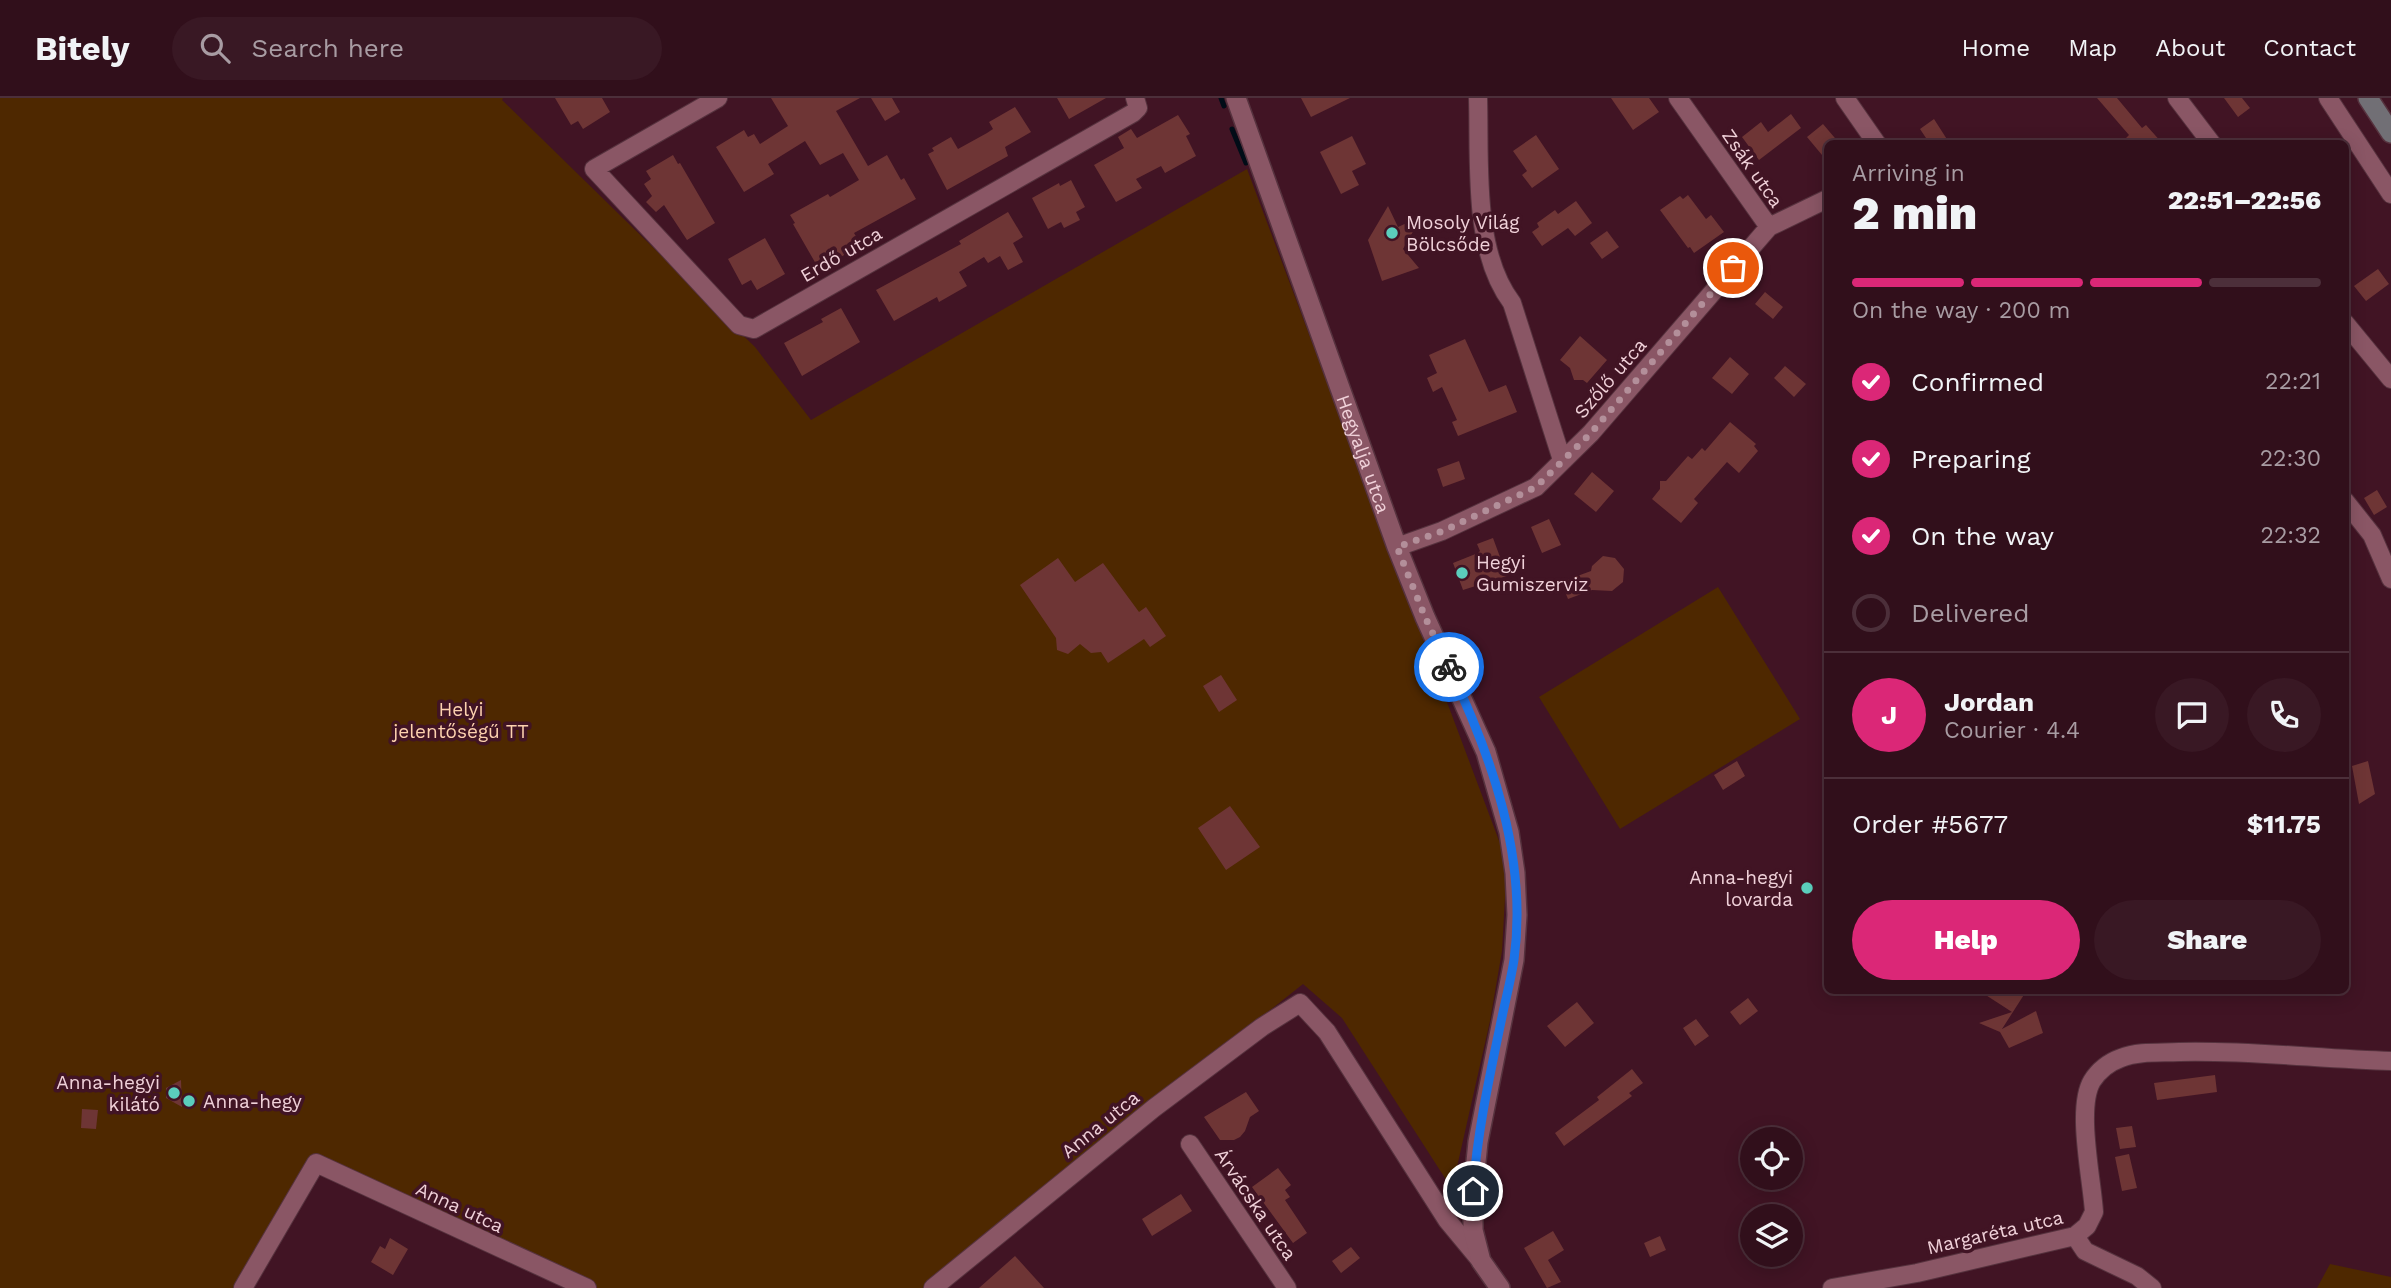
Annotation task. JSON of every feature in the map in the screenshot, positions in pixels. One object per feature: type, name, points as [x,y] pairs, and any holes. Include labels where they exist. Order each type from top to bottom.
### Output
[{"type":"main road","points":[[2368,98],[2391,133]]},
{"type":"street","name":"Erdő utca","points":[[718,98],[594,169],[739,325],[754,329],[1133,113],[1138,108],[1135,98]]},
{"type":"street","name":"Hegyalja utca","points":[[1236,98],[1397,547],[1425,617],[1486,752],[1509,832],[1516,873],[1517,915],[1514,960],[1475,1167],[1473,1230],[1481,1261]]},
{"type":"street","points":[[1478,98],[1481,223],[1502,289],[1512,303],[1562,460]]},
{"type":"street","name":"Zsák utca","points":[[1678,98],[1769,227]]},
{"type":"street","points":[[1845,98],[1874,140]]},
{"type":"street","points":[[2177,98],[2209,140]]},
{"type":"street","points":[[2328,98],[2391,194]]},
{"type":"street","name":"Szőlő utca","points":[[1397,547],[1443,531],[1536,487],[1591,433],[1769,227],[1824,200]]},
{"type":"street","points":[[2349,328],[2391,379]]},
{"type":"street","points":[[2349,506],[2372,535],[2391,579]]},
{"type":"street","name":"Anna utca","points":[[933,1288],[1154,1108],[1262,1027],[1300,1003],[1327,1032],[1447,1220],[1481,1261]]},
{"type":"street","name":"Margaréta utca","points":[[1832,1288],[1917,1273],[2075,1236],[2087,1226],[2094,1212],[2085,1115],[2086,1098],[2092,1081],[2104,1067],[2120,1058],[2139,1054],[2203,1051],[2391,1061]]},
{"type":"street","name":"Árvácska utca","points":[[1190,1144],[1287,1288]]},
{"type":"street","name":"Anna utca","points":[[243,1288],[316,1163],[587,1288]]},
{"type":"street","points":[[2075,1236],[2085,1251],[2137,1276],[2152,1288]]},
{"type":"street","points":[[1481,1261],[1500,1288]]},
{"type":"green space","name":"Helyi jelentőségű TT","points":[[0,98],[503,98],[502,100],[755,347],[811,420],[1247,169],[1507,862],[1502,951],[1490,1021],[1452,1189],[1342,1018],[1303,984],[1177,1084],[933,1288],[587,1288],[316,1163],[243,1288],[0,1288]]},
{"type":"green space","points":[[1718,587],[1800,719],[1620,829],[1539,697]]},
{"type":"green space","points":[[2330,1264],[2391,1277],[2391,1288],[2317,1288]]},
{"type":"building","points":[[555,98],[602,98],[610,112],[583,129],[578,121],[571,125]]},
{"type":"building","points":[[771,98],[860,98],[836,111],[868,166],[887,155],[916,199],[854,233],[861,245],[839,258],[836,254],[816,264],[790,215],[859,180],[843,153],[820,165],[805,141],[768,164],[774,174],[744,192],[716,147],[744,130],[748,137],[754,134],[760,144],[788,126]]},
{"type":"building","points":[[871,98],[892,98],[900,112],[885,121]]},
{"type":"building","points":[[1057,98],[1106,98],[1069,119]]},
{"type":"building","points":[[1301,98],[1350,98],[1311,117]]},
{"type":"building","points":[[1611,98],[1649,98],[1659,112],[1633,130]]},
{"type":"building","points":[[2097,98],[2117,98],[2142,128],[2146,125],[2159,140],[2124,140],[2129,135]]},
{"type":"building","points":[[2224,98],[2242,98],[2250,108],[2238,117]]},
{"type":"building","points":[[1015,107],[1031,132],[1005,147],[1008,156],[947,190],[928,154],[934,151],[932,148],[951,137],[958,149],[993,129],[989,122]]},
{"type":"building","points":[[1791,114],[1801,128],[1759,160],[1742,137],[1761,122],[1768,132]]},
{"type":"building","points":[[1178,115],[1190,134],[1186,136],[1196,156],[1165,173],[1161,166],[1136,179],[1142,188],[1116,202],[1094,165],[1124,148],[1118,137],[1131,129],[1137,138]]},
{"type":"building","points":[[1934,119],[1947,140],[1927,140],[1920,129]]},
{"type":"building","points":[[1823,124],[1837,140],[1824,140],[1824,157],[1807,137]]},
{"type":"building","points":[[1536,135],[1559,169],[1532,188],[1522,175],[1527,171],[1513,151]]},
{"type":"building","points":[[1352,136],[1366,164],[1352,171],[1359,185],[1341,194],[1320,152]]},
{"type":"building","points":[[673,155],[715,223],[687,240],[664,205],[656,212],[646,202],[652,196],[644,184],[651,179],[646,171]]},
{"type":"building","points":[[1071,180],[1085,207],[1076,212],[1080,220],[1064,228],[1061,222],[1048,229],[1032,198],[1059,183],[1060,186]]},
{"type":"building","points":[[1688,195],[1706,219],[1711,215],[1724,232],[1694,253],[1660,210],[1680,196],[1683,199]]},
{"type":"building","points":[[1576,201],[1592,223],[1575,236],[1568,228],[1542,246],[1532,232],[1539,227],[1537,223],[1555,210],[1558,214]]},
{"type":"building","name":"Mosoly Világ Bölcsőde","points":[[1388,206],[1398,227],[1422,216],[1403,249],[1419,268],[1382,281],[1368,240]]},
{"type":"building","points":[[1008,212],[1023,237],[1013,243],[1023,262],[1008,270],[1000,256],[988,263],[984,257],[959,272],[967,286],[939,302],[937,297],[894,321],[876,290],[961,244],[959,241]]},
{"type":"building","points":[[1607,231],[1619,247],[1602,259],[1590,243]]},
{"type":"building","points":[[765,238],[785,274],[757,290],[751,280],[742,285],[728,259]]},
{"type":"building","points":[[2378,269],[2389,284],[2366,301],[2354,286]]},
{"type":"building","points":[[1765,292],[1783,307],[1773,319],[1755,304]]},
{"type":"building","points":[[841,308],[860,342],[802,376],[784,343],[823,322],[821,319]]},
{"type":"building","points":[[1580,336],[1607,360],[1587,383],[1574,380],[1570,368],[1560,360]]},
{"type":"building","points":[[1465,339],[1489,392],[1506,385],[1517,412],[1458,436],[1452,422],[1457,420],[1442,387],[1433,392],[1427,378],[1437,373],[1429,355]]},
{"type":"building","points":[[1730,357],[1749,374],[1732,394],[1712,378]]},
{"type":"building","points":[[1785,366],[1806,384],[1794,397],[1774,378]]},
{"type":"building","points":[[1730,422],[1756,444],[1754,446],[1758,451],[1739,473],[1727,462],[1694,499],[1698,503],[1681,523],[1652,499],[1660,489],[1660,481],[1666,481],[1688,456],[1692,459],[1702,448],[1705,451]]},
{"type":"building","points":[[1459,461],[1465,479],[1443,487],[1437,469]]},
{"type":"building","points":[[1592,472],[1614,491],[1596,512],[1574,494]]},
{"type":"building","points":[[2377,490],[2387,507],[2374,515],[2364,498]]},
{"type":"building","points":[[1549,519],[1561,545],[1542,553],[1531,527]]},
{"type":"building","points":[[1493,538],[1507,576],[1463,590],[1453,563],[1478,553],[1480,551],[1477,544]]},
{"type":"building","points":[[1603,556],[1615,558],[1624,569],[1623,582],[1612,591],[1592,590],[1568,599],[1561,582],[1591,571],[1592,566]]},
{"type":"building","points":[[1058,558],[1075,582],[1103,563],[1139,612],[1146,607],[1166,636],[1150,647],[1144,639],[1108,663],[1101,652],[1091,653],[1080,644],[1068,654],[1057,650],[1056,638],[1020,585]]},
{"type":"building","points":[[1221,675],[1237,700],[1219,712],[1203,686]]},
{"type":"building","points":[[1737,761],[1745,776],[1723,790],[1714,775]]},
{"type":"building","points":[[2368,761],[2375,794],[2359,804],[2352,766]]},
{"type":"building","points":[[1230,806],[1260,847],[1226,870],[1198,828]]},
{"type":"building","points":[[1984,994],[2024,994],[2002,1029],[2036,1011],[2043,1033],[2009,1048],[2000,1032],[1979,1023],[2012,1012]]},
{"type":"building","points":[[1748,998],[1758,1011],[1740,1025],[1730,1012]]},
{"type":"building","points":[[1577,1002],[1594,1023],[1565,1047],[1547,1026]]},
{"type":"building","points":[[1696,1019],[1709,1036],[1695,1046],[1683,1028]]},
{"type":"building","points":[[1632,1069],[1643,1083],[1629,1093],[1632,1096],[1564,1146],[1555,1133],[1599,1100],[1597,1097]]},
{"type":"building","points":[[2215,1075],[2217,1092],[2157,1100],[2154,1083]]},
{"type":"building","name":"Anna-hegyi kilátó","points":[[181,1080],[182,1107],[166,1098],[166,1088]]},
{"type":"building","points":[[1246,1092],[1259,1111],[1250,1117],[1240,1137],[1220,1140],[1204,1117]]},
{"type":"building","points":[[82,1109],[98,1110],[96,1129],[81,1128]]},
{"type":"building","points":[[2132,1126],[2136,1147],[2120,1149],[2116,1128]]},
{"type":"building","points":[[2129,1154],[2137,1188],[2122,1191],[2115,1157]]},
{"type":"building","points":[[1278,1168],[1291,1185],[1285,1190],[1290,1197],[1285,1200],[1307,1233],[1293,1243],[1252,1187]]},
{"type":"building","points":[[1181,1194],[1192,1211],[1152,1236],[1142,1219]]},
{"type":"building","points":[[1553,1231],[1564,1250],[1548,1260],[1561,1282],[1547,1288],[1524,1248]]},
{"type":"building","points":[[1660,1236],[1666,1250],[1650,1257],[1644,1243]]},
{"type":"building","points":[[390,1238],[408,1249],[393,1275],[371,1262],[380,1246],[385,1249]]},
{"type":"building","points":[[1351,1247],[1360,1258],[1341,1273],[1332,1261]]},
{"type":"building","points":[[1015,1256],[1044,1288],[979,1288]]},
{"type":"waterway","points":[[1221,98],[1224,106]]},
{"type":"waterway","points":[[1232,129],[1246,163]]},
{"type":"way so far","points":[[1449,667],[1425,617],[1397,547],[1443,531],[1536,487],[1591,433],[1733,268]]},
{"type":"place","name":"Mosoly Világ Bölcsőde","points":[[1392,233]]},
{"type":"place","name":"Hegyi Gumiszerviz","points":[[1462,573]]},
{"type":"place","name":"Anna-hegyi lovarda","points":[[1807,888]]},
{"type":"place","name":"Anna-hegyi kilátó","points":[[174,1093]]},
{"type":"place","name":"Anna-hegy","points":[[189,1101]]},
{"type":"route","points":[[1449,667],[1486,752],[1509,832],[1516,873],[1514,960],[1478,1142],[1473,1191]]}]
